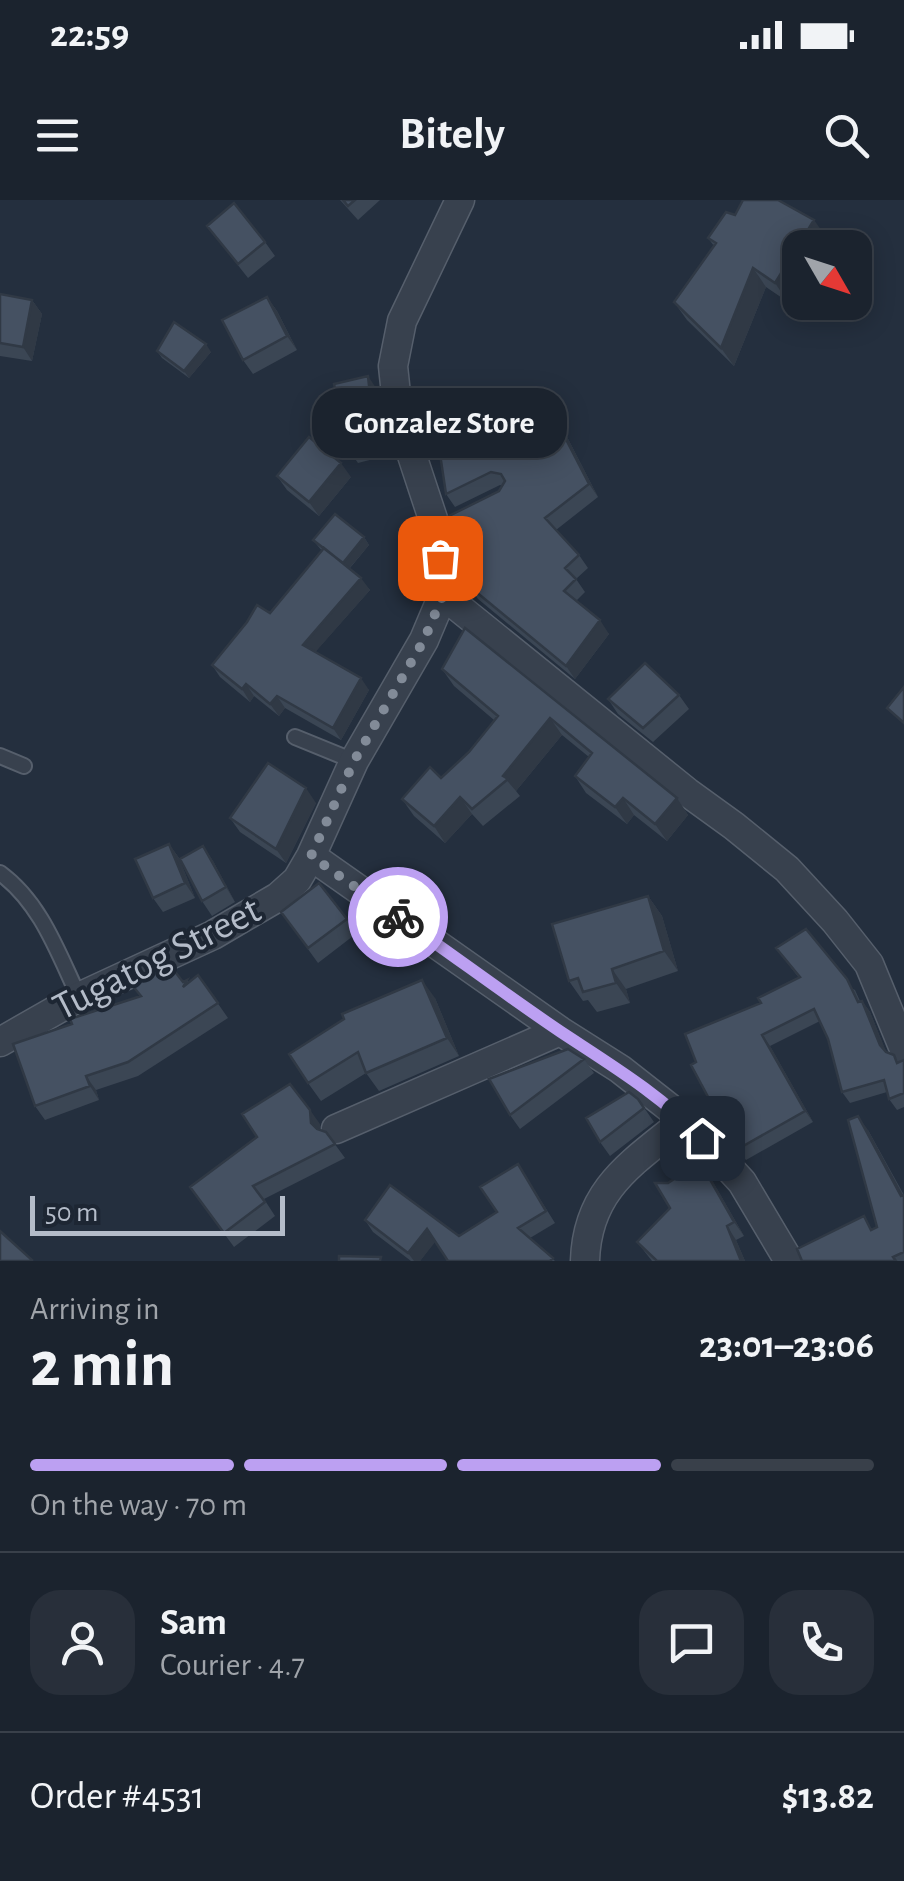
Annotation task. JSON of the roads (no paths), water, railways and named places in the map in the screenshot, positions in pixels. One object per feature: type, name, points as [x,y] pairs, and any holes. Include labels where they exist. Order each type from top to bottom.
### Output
[{"type":"street","name":"Tugatog Street","points":[[0,1042],[79,997],[213,935],[278,897],[297,880],[311,856],[354,761],[424,640],[443,595],[444,524],[398,413],[393,366],[402,321],[460,200]]},
{"type":"street","points":[[443,595],[787,869],[835,920],[869,964],[904,1049]]},
{"type":"street","points":[[311,856],[620,1070],[685,1120],[712,1161],[742,1182],[789,1261]]},
{"type":"street","points":[[336,1130],[560,1031]]},
{"type":"street","points":[[585,1261],[586,1241],[596,1208],[615,1178],[685,1120]]},
{"type":"lane","points":[[296,736],[354,761]]},
{"type":"lane","points":[[0,756],[24,766]]},
{"type":"lane","points":[[0,873],[13,882],[42,919],[79,997]]},
{"type":"place","name":"Gonzalez Store","points":[[440,558]]}]
